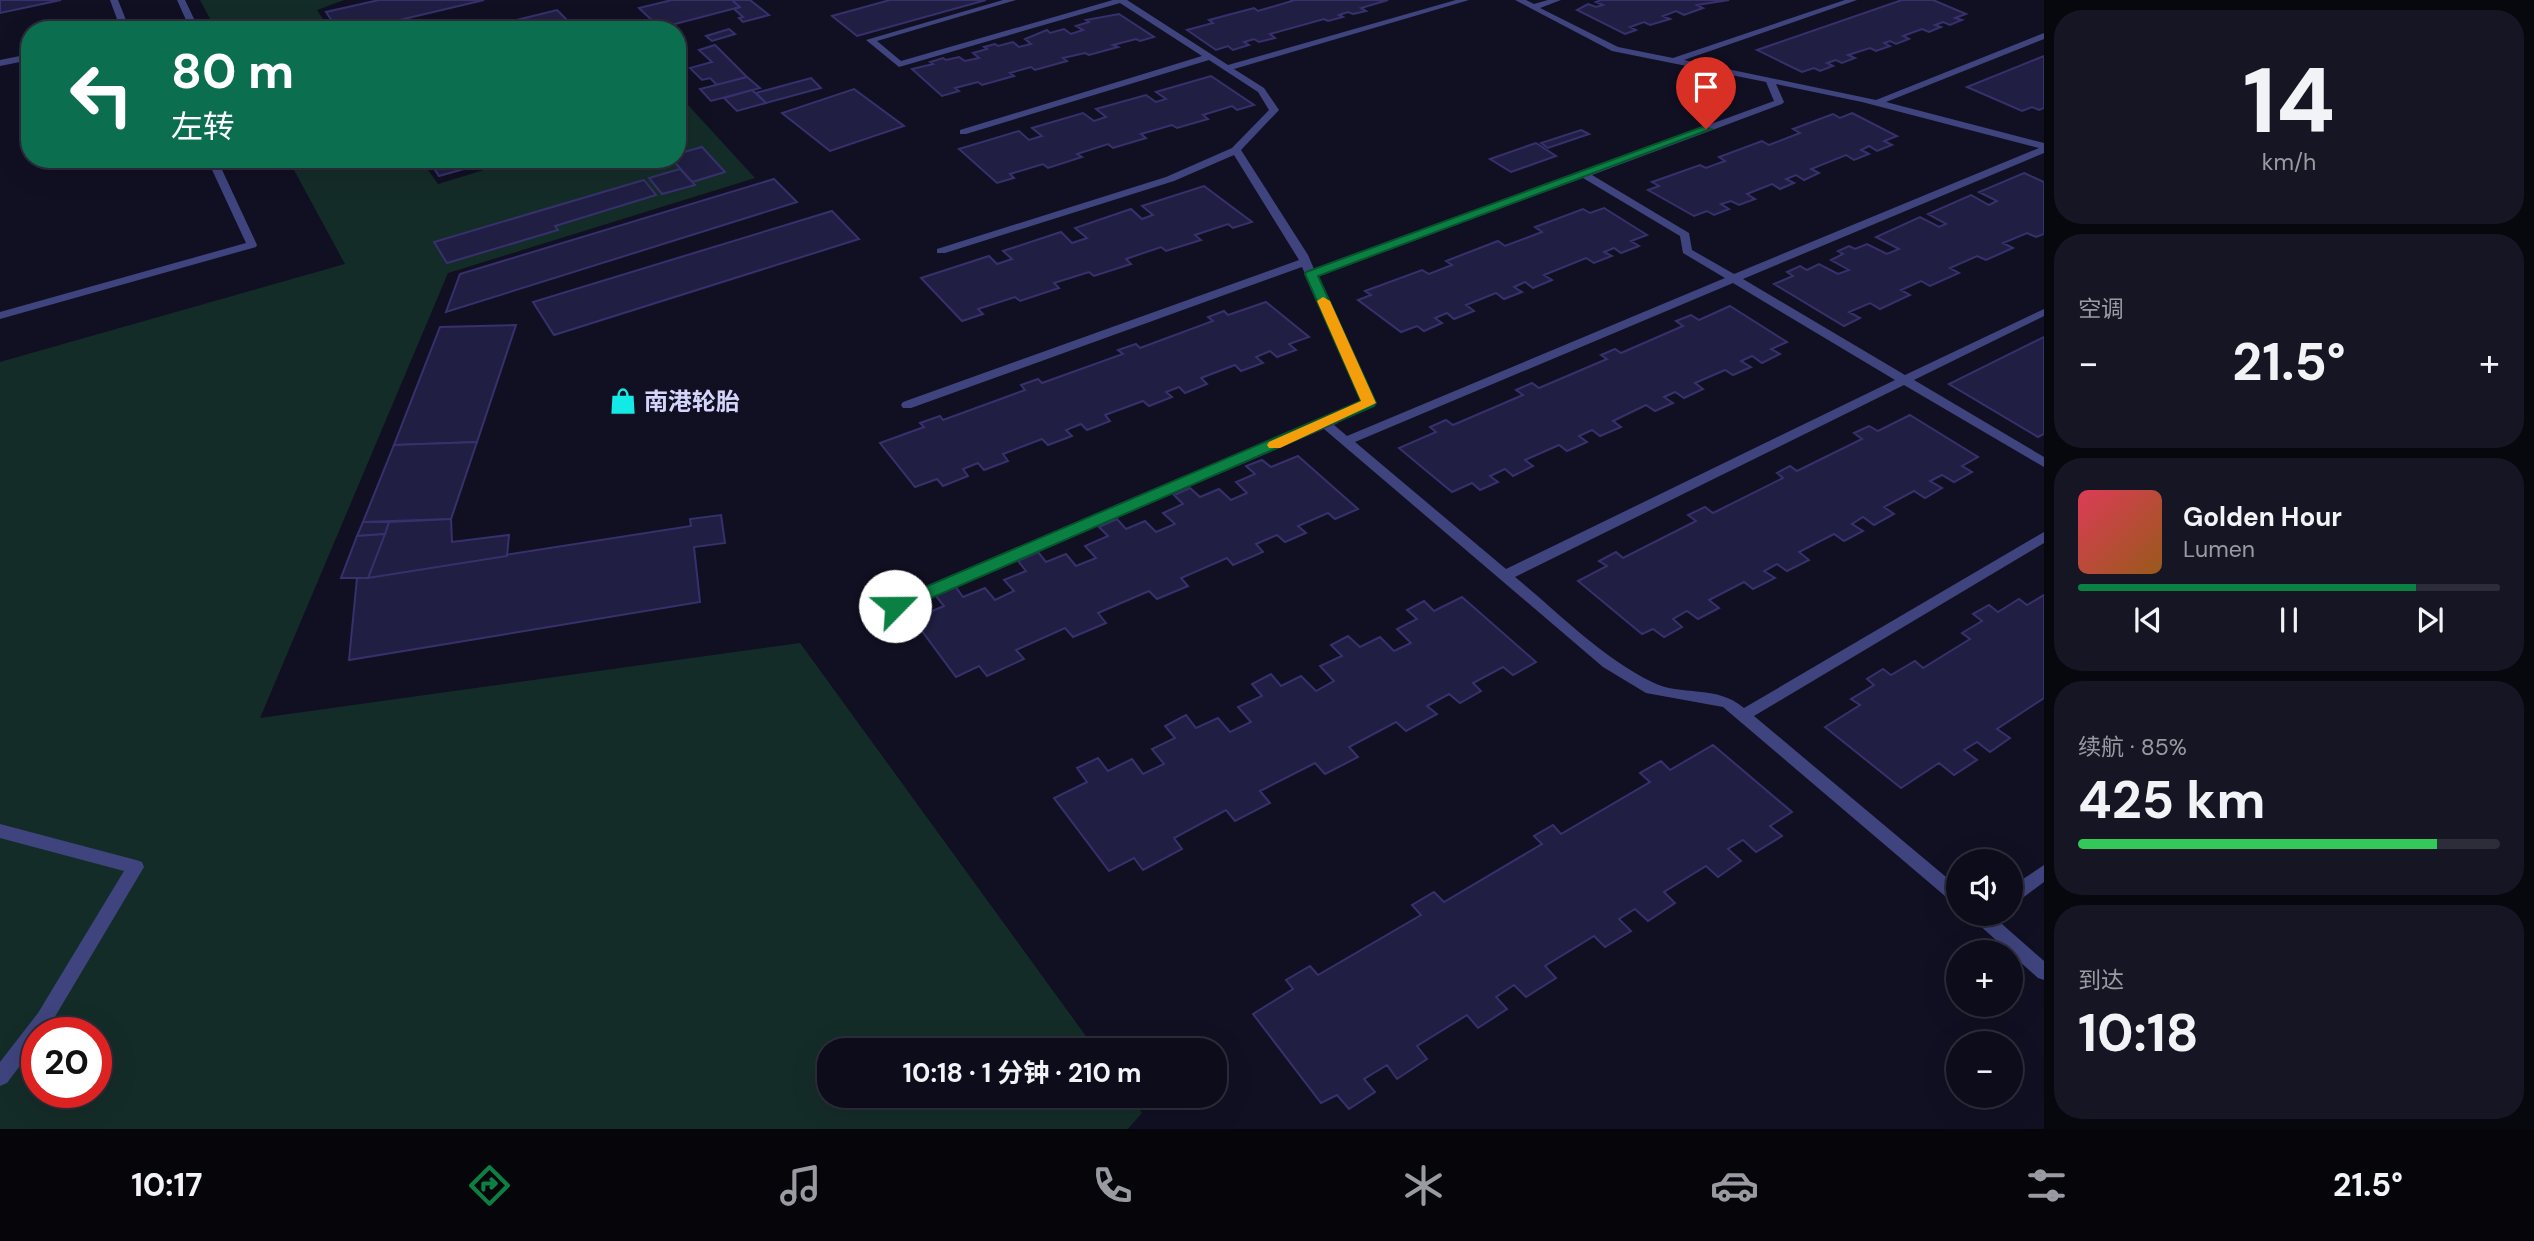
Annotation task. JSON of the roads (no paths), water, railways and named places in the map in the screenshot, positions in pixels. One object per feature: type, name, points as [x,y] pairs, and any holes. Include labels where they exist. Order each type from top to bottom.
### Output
[{"type":"lane","points":[[114,0],[122,21]]},
{"type":"lane","points":[[181,0],[191,21]]},
{"type":"lane","points":[[941,251],[1170,179],[1236,150],[1274,110],[1261,90],[1121,0],[899,64],[870,40],[1012,0]]},
{"type":"lane","points":[[1227,68],[1465,0]]},
{"type":"lane","points":[[1519,0],[1615,49],[1876,103],[2044,148]]},
{"type":"lane","points":[[1533,7],[1557,0]]},
{"type":"lane","points":[[1674,61],[1853,0]]},
{"type":"lane","points":[[1876,103],[2044,36]]},
{"type":"lane","points":[[963,132],[1210,57]]},
{"type":"lane","points":[[0,63],[21,59]]},
{"type":"lane","points":[[907,405],[1584,174],[1779,102],[1770,80]]},
{"type":"lane","points":[[1346,441],[2044,148]]},
{"type":"lane","points":[[895,606],[1369,403],[1308,268],[1236,150]]},
{"type":"lane","points":[[0,316],[252,245],[216,168]]},
{"type":"lane","points":[[1584,174],[1685,234],[1687,251],[2044,463]]},
{"type":"lane","points":[[1505,576],[2044,312]]},
{"type":"lane","points":[[1325,424],[1608,663],[1651,689],[1727,702],[1946,887]]},
{"type":"lane","points":[[1744,715],[2044,537]]},
{"type":"lane","points":[[0,831],[136,867],[44,1019],[0,1077]]},
{"type":"lane","points":[[2023,888],[2044,872]]},
{"type":"lane","points":[[1994,926],[2044,972]]},
{"type":"place","name":"南港轮胎","points":[[623,401]]}]
